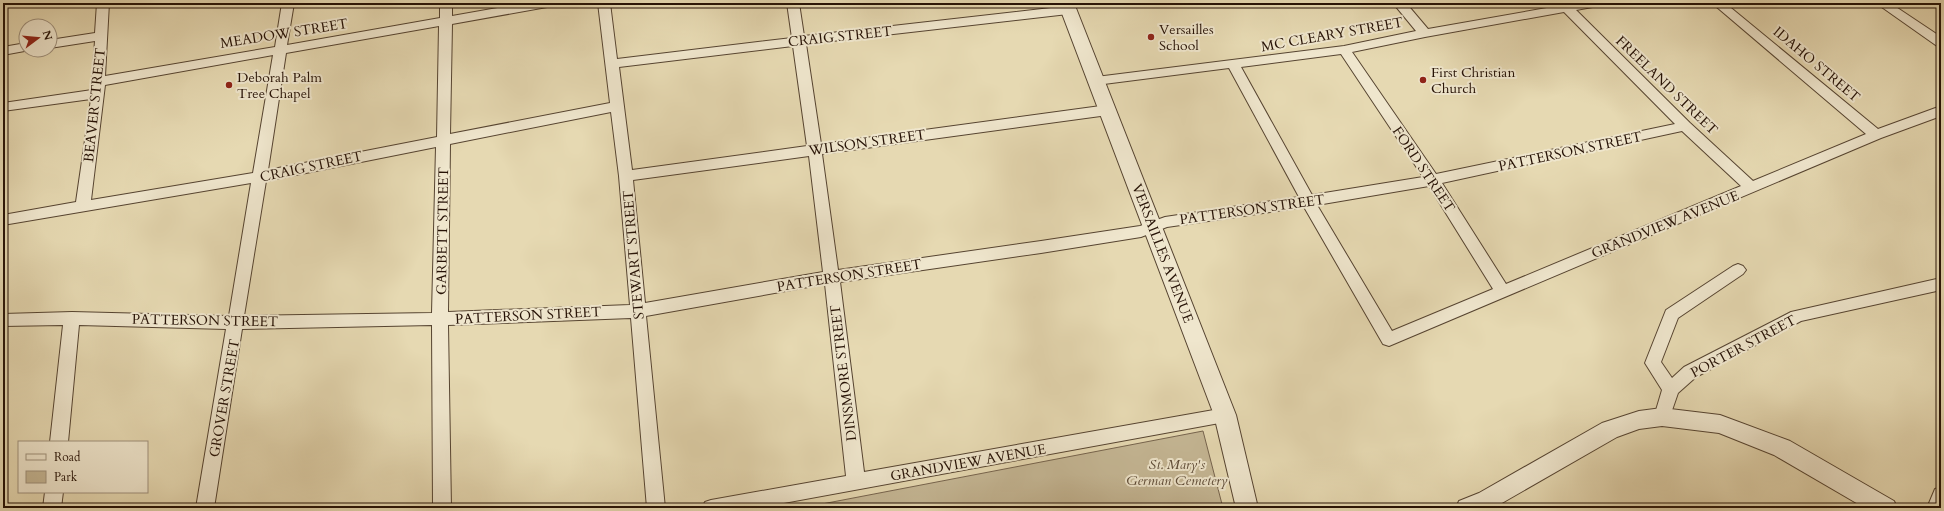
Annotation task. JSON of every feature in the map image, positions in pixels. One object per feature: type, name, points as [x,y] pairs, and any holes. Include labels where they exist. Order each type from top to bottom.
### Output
[{"type":"street","name":"BEAVER STREET","points":[[83,207],[97,88],[102,36],[103,3]]},
{"type":"street","name":"GROVER STREET","points":[[205,508],[237,322],[288,3]]},
{"type":"street","name":"GARBETT STREET","points":[[442,508],[440,319],[446,3]]},
{"type":"street","name":"MEADOW STREET","points":[[3,107],[281,48],[547,3]]},
{"type":"street","name":"STEWART STREET","points":[[604,3],[626,176],[638,311],[649,411],[656,508]]},
{"type":"street","name":"DINSMORE STREET","points":[[793,3],[815,149],[842,356],[856,483]]},
{"type":"street","points":[[1399,3],[1425,33]]},
{"type":"street","name":"MC CLEARY STREET","points":[[1096,81],[1234,65],[1344,50],[1564,6],[1594,3]]},
{"type":"street","name":"IDAHO STREET","points":[[1718,3],[1876,135]]},
{"type":"street","points":[[1882,3],[1941,44]]},
{"type":"street","name":"CRAIG STREET","points":[[612,64],[1067,6]]},
{"type":"street","name":"VERSAILLES AVENUE","points":[[1067,6],[1154,226],[1225,415],[1248,508]]},
{"type":"street","name":"FREELAND STREET","points":[[1564,6],[1685,126],[1752,188]]},
{"type":"street","points":[[58,43],[102,36]]},
{"type":"street","points":[[3,51],[18,48]]},
{"type":"street","name":"FORD STREET","points":[[1344,50],[1433,180],[1502,291]]},
{"type":"street","points":[[1234,65],[1308,201]]},
{"type":"street","name":"CRAIG STREET","points":[[3,220],[259,177],[444,139],[618,106]]},
{"type":"street","name":"WILSON STREET","points":[[626,176],[1108,110]]},
{"type":"street","name":"GRANDVIEW AVENUE","points":[[1308,201],[1389,339],[1876,135],[1941,111]]},
{"type":"street","name":"PATTERSON STREET","points":[[3,320],[72,318],[237,322],[440,319],[638,311],[831,277],[1141,231],[1172,221],[1308,201],[1433,180],[1685,126]]},
{"type":"street","points":[[1671,390],[1653,363],[1672,314],[1738,270]]},
{"type":"street","name":"PORTER STREET","points":[[1662,417],[1671,390],[1690,372],[1797,316],[1941,284]]},
{"type":"street","points":[[59,441],[72,318]]},
{"type":"street","name":"GRANDVIEW AVENUE","points":[[711,508],[856,483],[1225,415]]},
{"type":"street","points":[[1467,508],[1487,500],[1610,430],[1639,420],[1662,417],[1720,424],[1782,448],[1886,508]]},
{"type":"street","points":[[52,508],[54,493]]},
{"type":"street","points":[[1936,508],[1941,495]]},
{"type":"green space","name":"St. Mary's German Cemetery","points":[[1203,431],[1223,508],[801,508]]},
{"type":"place","name":"Versailles School","points":[[1151,37]]},
{"type":"place","name":"First Christian Church","points":[[1423,80]]},
{"type":"place","name":"Deborah Palm Tree Chapel","points":[[229,85]]}]
